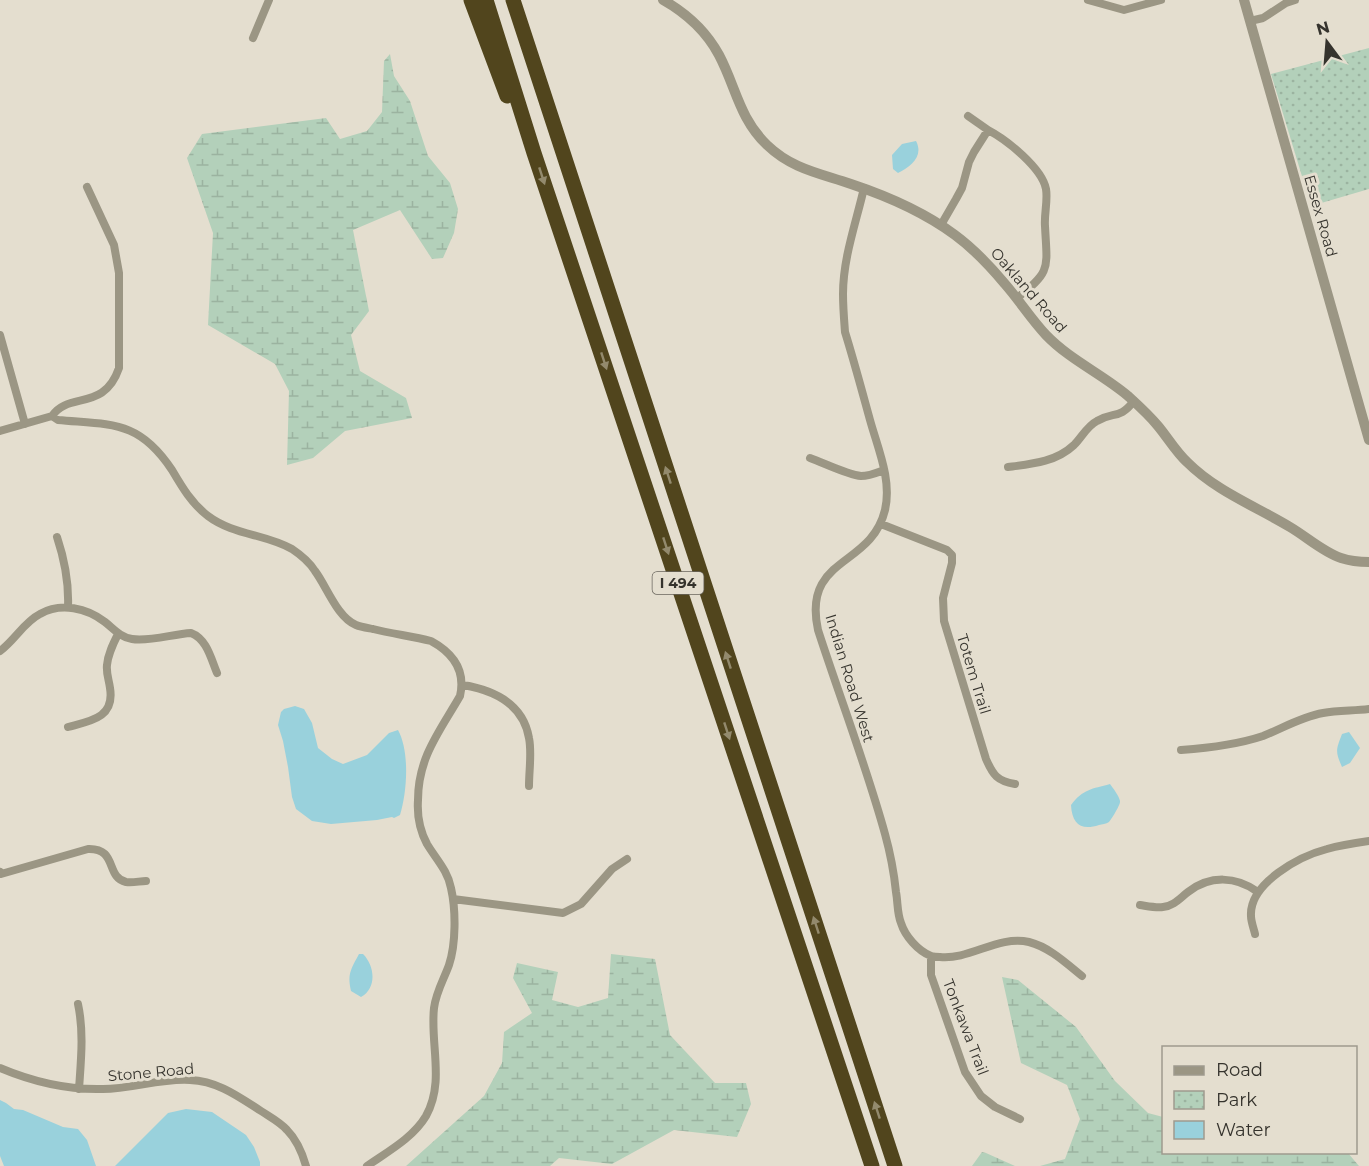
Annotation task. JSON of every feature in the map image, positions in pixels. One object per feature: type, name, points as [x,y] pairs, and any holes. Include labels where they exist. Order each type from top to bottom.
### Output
[{"type":"highway","points":[[471,0],[510,103],[534,153]]},
{"type":"highway","name":"I 494","points":[[486,0],[534,153],[872,1166]]},
{"type":"highway","name":"I 494","points":[[514,0],[895,1166]]},
{"type":"street","points":[[253,38],[269,0]]},
{"type":"street","name":"Oakland Road","points":[[663,0],[688,16],[710,41],[719,56],[746,119],[755,132],[783,158],[804,169],[897,201],[940,225],[969,246],[982,259],[1007,285],[1033,320],[1062,350],[1117,387],[1149,415],[1187,462],[1209,481],[1289,526],[1330,553],[1342,559],[1369,562]]},
{"type":"street","points":[[1088,0],[1124,10],[1161,0]]},
{"type":"street","name":"Essex Road","points":[[1244,0],[1369,436]]},
{"type":"street","points":[[1250,21],[1263,18],[1295,0]]},
{"type":"street","points":[[968,116],[1012,146],[1038,172],[1045,187],[1044,223],[1047,262],[1038,281],[1017,298]]},
{"type":"street","points":[[940,225],[957,199],[965,172],[988,130]]},
{"type":"street","points":[[0,431],[52,416],[56,410],[92,398],[102,393],[116,378],[119,368],[117,259],[114,245],[87,187]]},
{"type":"street","name":"Indian Road West","points":[[864,188],[848,251],[843,293],[845,332],[884,470],[887,497],[880,524],[866,544],[835,567],[822,583],[815,603],[814,615],[883,828],[892,866],[900,923],[912,942],[931,956]]},
{"type":"street","points":[[0,334],[25,424]]},
{"type":"street","points":[[1008,468],[1051,460],[1065,453],[1089,427],[1103,418],[1124,412],[1134,401]]},
{"type":"street","points":[[52,416],[58,420],[120,427],[145,439],[164,459],[197,507],[221,525],[294,550],[315,570],[345,617],[356,625],[431,641],[442,647],[458,666],[463,685],[460,696],[427,752],[420,775],[418,799],[422,834],[442,866],[451,887],[455,933],[449,964],[434,1008],[435,1089],[432,1104],[416,1129],[367,1166]]},
{"type":"street","points":[[810,458],[852,475],[872,475],[884,470]]},
{"type":"street","name":"Totem Trail","points":[[880,524],[947,550],[952,555],[943,598],[944,621],[986,759],[996,777],[1004,782],[1015,784]]},
{"type":"street","points":[[57,537],[69,588],[68,607]]},
{"type":"street","points":[[0,651],[39,614],[47,610],[68,607],[82,609],[94,615],[118,634],[129,639],[138,640],[191,633],[197,635],[205,646],[217,674]]},
{"type":"street","points":[[68,727],[98,718],[109,707],[111,690],[107,666],[108,655],[118,634]]},
{"type":"street","points":[[463,685],[498,695],[515,709],[521,718],[529,738],[529,786]]},
{"type":"street","points":[[1181,750],[1241,743],[1266,735],[1299,719],[1323,713],[1369,709]]},
{"type":"street","points":[[1255,934],[1251,916],[1254,899],[1271,879],[1285,868],[1316,852],[1369,841]]},
{"type":"street","points":[[0,872],[1,874],[95,849],[108,856],[118,878],[124,882],[146,881]]},
{"type":"street","points":[[453,899],[563,913],[581,904],[612,869],[627,859]]},
{"type":"street","points":[[1140,904],[1156,907],[1171,905],[1198,885],[1220,879],[1243,883],[1258,892]]},
{"type":"street","points":[[931,956],[957,957],[1006,942],[1027,942],[1047,949],[1082,976]]},
{"type":"street","name":"Tonkawa Trail","points":[[931,956],[932,975],[965,1072],[981,1096],[995,1107],[1020,1119]]},
{"type":"street","points":[[78,1004],[82,1035],[79,1089]]},
{"type":"street","name":"Stone Road","points":[[0,1068],[35,1081],[79,1089],[105,1089],[174,1080],[206,1082],[223,1087],[287,1130],[302,1151],[306,1166]]},
{"type":"green space","points":[[1369,48],[1369,189],[1311,206],[1271,74]]},
{"type":"green space","points":[[390,54],[394,76],[410,101],[428,156],[450,183],[458,209],[454,233],[443,258],[432,259],[400,210],[353,230],[369,311],[351,335],[360,371],[406,398],[412,418],[345,431],[313,458],[287,465],[289,391],[275,364],[208,325],[213,233],[187,158],[202,134],[326,118],[340,139],[367,131],[382,112],[384,61]]},
{"type":"green space","points":[[611,954],[655,959],[670,1035],[715,1083],[746,1083],[751,1104],[737,1137],[674,1130],[612,1164],[559,1158],[550,1166],[406,1166],[484,1096],[502,1063],[504,1032],[532,1013],[513,978],[517,963],[558,972],[552,1000],[578,1007],[608,998]]},
{"type":"green space","points":[[1002,977],[1018,980],[1076,1027],[1115,1081],[1148,1113],[1162,1117],[1162,1154],[1349,1154],[1359,1166],[1040,1166],[1065,1159],[1080,1119],[1067,1085],[1021,1063]]},
{"type":"green space","points":[[982,1152],[986,1153],[1015,1166],[972,1166]]},
{"type":"water","points":[[916,141],[918,151],[915,160],[898,173],[893,169],[892,155],[902,144]]},
{"type":"water","points":[[295,706],[304,709],[312,723],[318,748],[343,764],[367,755],[389,733],[398,730],[406,760],[404,795],[400,815],[394,818],[331,824],[312,821],[296,809],[278,725],[281,712]]},
{"type":"water","points":[[1349,732],[1360,748],[1350,763],[1342,767],[1337,754],[1338,747],[1342,734]]},
{"type":"water","points":[[1110,784],[1120,801],[1110,821],[1093,827],[1079,824],[1073,817],[1071,805],[1084,793]]},
{"type":"water","points":[[359,954],[363,954],[367,959],[372,971],[370,988],[361,997],[351,991],[349,980]]},
{"type":"water","points":[[0,1100],[14,1109],[23,1110],[63,1127],[78,1129],[87,1140],[96,1166],[4,1166],[0,1156]]},
{"type":"water","points":[[186,1109],[212,1112],[246,1135],[254,1147],[260,1166],[115,1166],[168,1113]]}]
